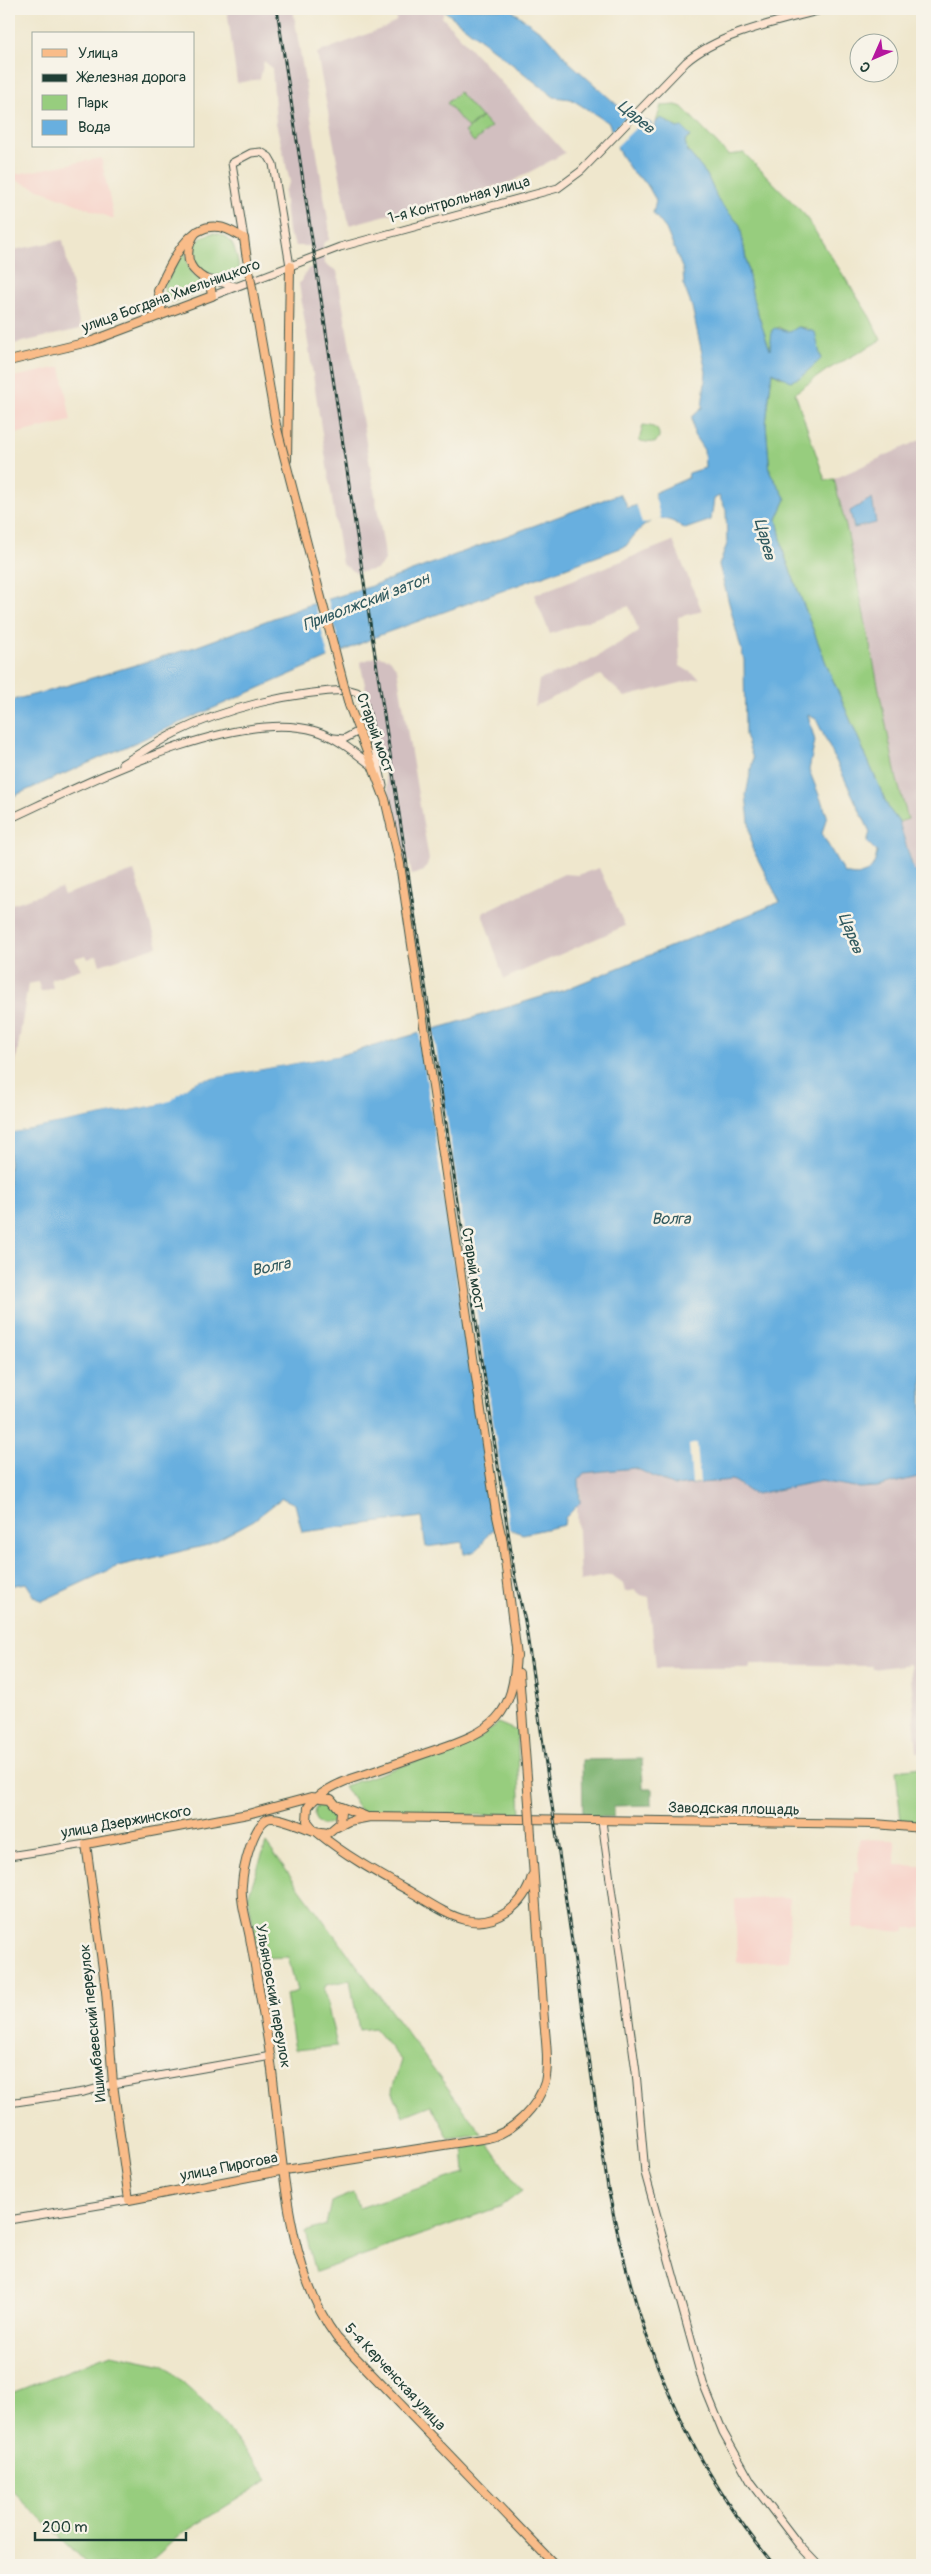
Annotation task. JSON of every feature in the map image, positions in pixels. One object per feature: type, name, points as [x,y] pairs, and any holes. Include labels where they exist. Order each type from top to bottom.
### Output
[{"type":"main road","name":"1-я Контрольная улица","points":[[340,247],[558,188],[581,171],[693,56],[714,44],[826,9]]},
{"type":"main road","points":[[260,152],[269,157],[273,164],[290,266],[288,475],[269,389],[232,163],[251,153],[260,152]]},
{"type":"main road","points":[[160,316],[162,303],[158,291],[178,253],[196,232],[206,227],[220,227],[244,238]]},
{"type":"main road","points":[[196,232],[190,244],[190,263],[196,273],[206,279],[224,285],[238,286]]},
{"type":"main road","name":"улица Богдана Хмельницкого","points":[[9,361],[84,343],[340,247]]},
{"type":"main road","points":[[206,279],[211,286],[212,296]]},
{"type":"main road","name":"Старый мост","points":[[288,475],[348,706],[357,732],[374,764],[385,799],[400,864],[499,1502],[516,1652]]},
{"type":"main road","points":[[104,775],[175,733],[237,709],[270,700],[335,690],[357,692],[365,705],[374,764]]},
{"type":"main road","points":[[9,819],[104,775],[204,739],[256,728],[302,728],[344,739],[357,732]]},
{"type":"main road","points":[[331,737],[374,764]]},
{"type":"main road","points":[[370,1817],[352,1813],[329,1798],[318,1796],[306,1811],[307,1821],[317,1832],[341,1851],[441,1910],[467,1920],[492,1919],[508,1912],[526,1892],[533,1864],[516,1652]]},
{"type":"main road","name":"улица Дзержинского","points":[[9,1856],[86,1844],[248,1814],[318,1796],[350,1779],[463,1741],[488,1727],[508,1701],[515,1676],[516,1652]]},
{"type":"main road","points":[[337,1827],[341,1818],[338,1805]]},
{"type":"main road","points":[[317,1832],[328,1832],[349,1821],[370,1817]]},
{"type":"main road","name":"Заводская площадь","points":[[370,1817],[875,1824],[922,1828]]},
{"type":"main road","name":"Ульяновский переулок","points":[[285,2170],[271,2056],[242,1895],[244,1869],[259,1828],[268,1819],[276,1818],[317,1832]]},
{"type":"main road","points":[[602,1821],[636,2072],[645,2173],[703,2383],[723,2432],[751,2482],[799,2545],[818,2565]]},
{"type":"main road","name":"Ишимбаевский переулок","points":[[86,1844],[106,1991],[113,2084],[129,2200]]},
{"type":"main road","name":"улица Пирогова","points":[[9,2220],[129,2200],[285,2170],[488,2138],[506,2132],[534,2104],[545,2080],[545,2038],[533,1864]]},
{"type":"main road","points":[[9,2103],[84,2092],[113,2084],[271,2056]]},
{"type":"main road","name":"5-я Керченская улица","points":[[285,2170],[290,2207],[306,2281],[325,2322],[363,2366],[555,2565]]},
{"type":"shaded area","points":[[227,9],[293,9],[329,226],[329,240],[323,243],[325,264],[337,271],[384,548],[385,560],[377,569],[356,573],[342,564],[299,284],[308,269],[314,266],[310,246],[296,246],[288,232],[284,191],[290,182],[276,123],[272,68],[264,61],[260,79],[237,83]]},
{"type":"shaded area","points":[[398,9],[442,9],[444,12],[442,17],[565,153],[511,182],[349,225],[317,53],[386,27],[396,21]]},
{"type":"shaded area","points":[[101,158],[114,219],[13,179],[12,175]]},
{"type":"shaded area","points":[[63,240],[80,329],[9,345],[9,251]]},
{"type":"shaded area","points":[[61,367],[71,421],[10,435],[9,378]]},
{"type":"shaded area","points":[[922,439],[922,869],[915,871],[899,822],[908,819],[897,780],[848,535],[834,479]]},
{"type":"shaded area","points":[[673,541],[702,611],[678,617],[680,666],[700,678],[625,697],[601,675],[535,706],[539,680],[588,662],[639,631],[629,606],[550,634],[534,595]]},
{"type":"shaded area","points":[[379,656],[390,659],[397,669],[429,860],[424,871],[412,875],[409,861],[404,862],[360,662]]},
{"type":"shaded area","points":[[599,868],[625,926],[504,979],[482,913],[564,874],[578,875]]},
{"type":"shaded area","points":[[134,871],[158,946],[100,965],[97,955],[88,959],[86,955],[75,958],[81,969],[51,979],[53,988],[41,992],[38,982],[28,984],[16,1061],[14,1096],[9,1104],[9,905],[61,888],[64,895]]},
{"type":"shaded area","points":[[635,1468],[674,1486],[731,1480],[738,1481],[747,1490],[756,1494],[821,1480],[860,1488],[877,1487],[922,1476],[922,1752],[917,1752],[910,1664],[873,1669],[872,1666],[751,1664],[751,1668],[656,1668],[649,1597],[641,1595],[635,1590],[625,1592],[623,1584],[611,1575],[580,1581],[577,1508],[581,1498],[579,1479],[584,1473]]},
{"type":"shaded area","points":[[859,1839],[895,1840],[895,1865],[922,1866],[922,1928],[906,1928],[906,1932],[853,1928],[854,1872],[858,1872]]},
{"type":"shaded area","points":[[789,1898],[790,1961],[737,1963],[735,1899]]},
{"type":"green space","points":[[459,92],[481,117],[468,128],[447,103]]},
{"type":"green space","points":[[676,105],[682,107],[728,155],[744,153],[804,214],[870,317],[881,340],[827,370],[795,393],[825,480],[834,479],[848,535],[897,780],[908,819],[899,822],[889,809],[829,671],[784,554],[777,519],[786,499],[770,472],[766,424],[772,372],[782,378],[807,328],[799,327],[790,333],[778,327],[770,351],[753,299],[740,225],[719,202],[707,175],[687,150],[685,141],[691,136],[661,118],[656,122],[661,106]]},
{"type":"green space","points":[[482,117],[491,127],[474,142],[465,132]]},
{"type":"green space","points":[[213,233],[220,234],[230,241],[236,252],[240,272],[224,276],[211,274],[202,269],[196,262],[194,253],[196,245],[202,237]]},
{"type":"green space","points":[[184,249],[190,271],[206,286],[204,290],[172,302],[166,298],[164,286]]},
{"type":"green space","points":[[643,425],[658,431],[659,437],[655,443],[639,441]]},
{"type":"green space","points":[[498,1723],[517,1731],[521,1816],[361,1812],[344,1786],[477,1740]]},
{"type":"green space","points":[[642,1759],[643,1789],[652,1789],[652,1805],[614,1806],[614,1817],[583,1817],[582,1760]]},
{"type":"green space","points":[[922,1767],[922,1822],[901,1822],[896,1770]]},
{"type":"green space","points":[[325,1803],[335,1810],[336,1814],[329,1824],[325,1825],[315,1818],[314,1814],[321,1804]]},
{"type":"green space","points":[[266,1843],[482,2134],[449,2138],[431,2105],[403,2116],[392,2090],[401,2060],[374,2028],[359,2030],[350,1980],[326,1985],[324,1990],[337,2046],[295,2050],[286,1995],[297,1991],[288,1957],[259,1958],[248,1897]]},
{"type":"green space","points":[[488,2143],[522,2191],[502,2206],[316,2272],[305,2232],[326,2225],[331,2202],[354,2193],[359,2208],[465,2173],[463,2147]]},
{"type":"green space","points":[[111,2354],[164,2365],[210,2407],[268,2480],[180,2535],[146,2565],[89,2565],[9,2488],[9,2394]]},
{"type":"water","name":"Волга","points":[[442,9],[510,9],[549,38],[569,62],[625,112],[651,123],[652,127],[655,127],[656,122],[661,118],[677,128],[682,127],[691,136],[685,141],[687,150],[707,175],[719,202],[740,225],[753,299],[770,350],[772,330],[775,328],[790,332],[798,327],[815,332],[821,359],[801,377],[791,381],[772,372],[766,424],[770,472],[786,499],[777,519],[784,554],[829,671],[889,809],[899,822],[914,871],[922,869],[922,1476],[877,1487],[860,1488],[821,1481],[756,1494],[731,1480],[674,1486],[635,1468],[584,1473],[579,1479],[580,1503],[565,1518],[564,1525],[523,1534],[505,1528],[493,1530],[479,1548],[464,1554],[462,1542],[426,1547],[421,1517],[302,1532],[295,1504],[282,1498],[254,1520],[208,1545],[118,1566],[42,1601],[35,1597],[26,1583],[9,1586],[9,1133],[156,1105],[201,1080],[341,1055],[449,1025],[564,990],[780,902],[752,848],[746,795],[753,759],[745,735],[744,660],[719,565],[727,544],[726,510],[719,496],[714,499],[711,520],[685,529],[667,520],[659,519],[652,521],[645,525],[626,546],[380,635],[9,798],[9,701],[195,647],[309,605],[369,587],[619,494],[625,501],[627,508],[656,500],[654,493],[688,478],[689,473],[705,468],[704,450],[694,435],[692,417],[702,408],[706,372],[692,307],[684,286],[683,270],[666,229],[653,213],[656,200],[646,183],[632,172],[619,152],[609,123],[571,99],[554,97]],"holes":[[[808,715],[816,719],[870,832],[867,842],[877,852],[871,869],[862,874],[844,873],[822,834],[827,815],[809,770],[815,741]]]},
{"type":"water","points":[[872,498],[876,523],[854,528],[850,511]]},
{"type":"pier","points":[[631,112],[645,119],[615,148],[610,133]]},
{"type":"pier","points":[[652,493],[654,493],[661,519],[642,524],[636,503],[653,499]]},
{"type":"pier","points":[[327,596],[342,655],[329,660],[314,601]]},
{"type":"pier","points":[[433,1027],[510,1532],[495,1532],[419,1031]]},
{"type":"pier","points":[[341,1053],[341,1055],[201,1080],[191,1084],[170,1101],[156,1105],[9,1133],[9,1130],[166,1100],[190,1082],[201,1077]]},
{"type":"pier","points":[[697,1443],[700,1483],[692,1484],[689,1445]]},
{"type":"railway","points":[[277,9],[515,1578],[525,1621],[608,2188],[619,2241],[633,2291],[648,2340],[666,2387],[712,2478],[741,2522],[774,2565]]},
{"type":"water label","name":"Царев","points":[[636,117]]},
{"type":"water label","name":"Царев","points":[[765,539]]},
{"type":"water label","name":"Приволжский затон","points":[[366,602]]},
{"type":"water label","name":"Царев","points":[[851,933]]}]
